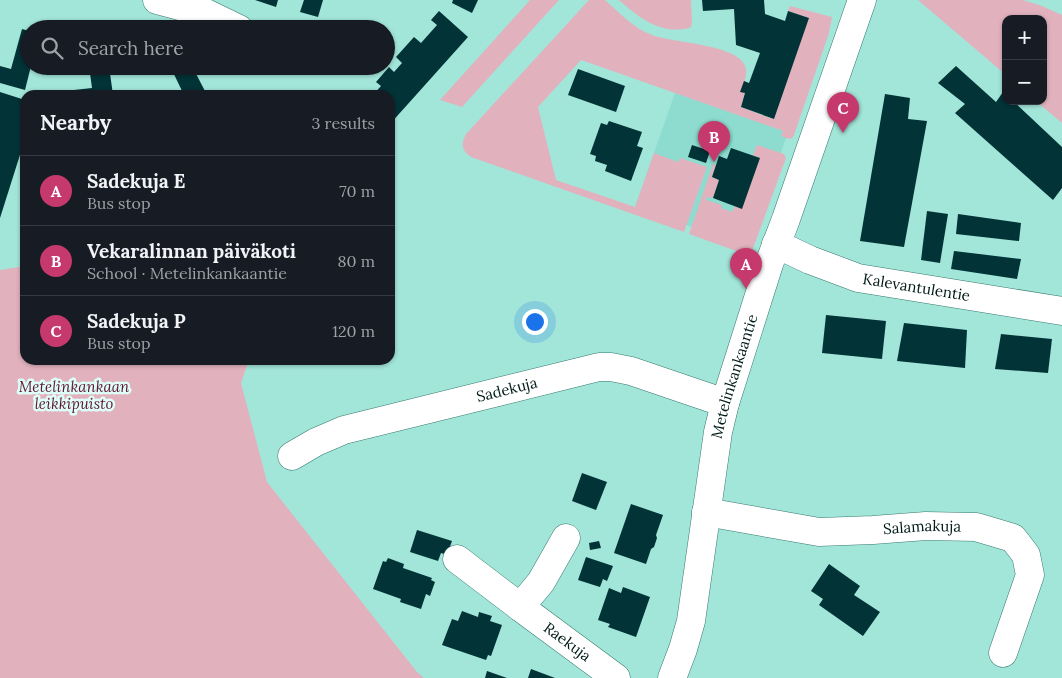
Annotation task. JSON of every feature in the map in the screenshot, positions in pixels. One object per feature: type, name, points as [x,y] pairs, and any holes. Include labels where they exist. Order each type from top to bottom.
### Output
[{"type":"street","points":[[157,0],[206,13],[220,20]]},
{"type":"street","name":"Metelinkankaantie","points":[[672,678],[691,621],[718,432],[725,403],[766,273],[862,0]]},
{"type":"street","name":"Kalevantulentie","points":[[776,244],[810,260],[858,278],[1062,311]]},
{"type":"street","name":"Sadekuja","points":[[292,456],[316,442],[344,430],[599,367],[631,370],[725,403]]},
{"type":"street","name":"Salamakuja","points":[[706,512],[819,532],[926,526],[976,527],[1013,538],[1026,555],[1030,575],[1003,653]]},
{"type":"street","points":[[520,607],[541,582],[566,538]]},
{"type":"street","name":"Raekuja","points":[[457,559],[616,678]]},
{"type":"shaded area","points":[[675,93],[788,132],[748,247],[635,207]]},
{"type":"green space","points":[[530,0],[559,0],[462,107],[440,100]]},
{"type":"green space","points":[[589,0],[605,0],[633,24],[652,35],[720,49],[733,54],[742,61],[746,69],[741,92],[745,93],[741,107],[773,119],[808,18],[788,11],[790,6],[832,17],[829,33],[794,135],[789,139],[781,136],[783,131],[581,60],[538,107],[556,180],[635,207],[654,153],[678,162],[680,158],[707,167],[684,232],[471,157],[464,149],[463,141],[466,134]]},
{"type":"green space","points":[[619,0],[691,0],[691,27],[679,30],[660,27],[643,19]]},
{"type":"green space","points":[[918,0],[1023,0],[1062,15],[1062,123],[1041,105],[1047,105],[1047,15],[1002,15],[1002,72]]},
{"type":"green space","points":[[757,145],[784,154],[786,158],[752,251],[742,253],[689,234],[713,164],[716,165],[712,177],[719,180],[713,198],[707,197],[706,200],[722,205],[721,208],[732,212],[760,158],[753,155]]},
{"type":"green space","name":"Metelinkankaan leikkipuisto","points":[[20,267],[20,365],[247,365],[241,383],[267,482],[417,672],[424,678],[0,678],[0,270]]},
{"type":"building","points":[[255,0],[278,0],[276,7]]},
{"type":"building","points":[[304,0],[323,0],[318,17],[300,12]]},
{"type":"building","points":[[453,0],[478,0],[472,13],[452,3]]},
{"type":"building","points":[[702,0],[764,0],[765,14],[785,21],[788,11],[809,18],[774,119],[741,107],[745,93],[740,92],[744,81],[749,83],[760,53],[736,45],[734,9],[703,11]]},
{"type":"building","points":[[439,11],[468,37],[395,118],[395,90],[377,90],[381,86],[376,82],[382,75],[395,75],[395,71],[402,63],[396,57],[414,37],[421,43],[437,25],[431,20]]},
{"type":"building","points":[[20,36],[20,75],[29,75],[25,90],[0,83],[0,66],[11,69]]},
{"type":"building","points":[[956,66],[996,102],[1002,93],[1002,105],[1017,105],[1062,147],[1062,188],[1053,200],[955,113],[965,104],[938,83]]},
{"type":"building","points":[[578,69],[625,86],[616,112],[568,95]]},
{"type":"building","points":[[90,75],[110,75],[112,90],[74,90],[92,88]]},
{"type":"building","points":[[174,75],[197,75],[204,90],[182,90]]},
{"type":"building","points":[[0,92],[20,98],[20,155],[0,218]]},
{"type":"building","points":[[885,94],[910,98],[908,119],[927,121],[904,247],[860,241]]},
{"type":"building","points":[[609,121],[642,132],[637,146],[643,148],[631,181],[605,171],[607,165],[595,161],[596,156],[590,154],[601,123],[607,125]]},
{"type":"building","points":[[692,145],[710,151],[706,163],[688,157]]},
{"type":"building","points":[[731,148],[760,158],[742,209],[713,198],[719,180],[712,177],[719,156],[727,159]]},
{"type":"building","points":[[927,211],[948,214],[940,263],[921,260]]},
{"type":"building","points":[[958,214],[1021,223],[1019,241],[956,234]]},
{"type":"building","points":[[954,251],[1021,259],[1017,279],[951,269]]},
{"type":"building","points":[[826,315],[886,321],[882,359],[822,353]]},
{"type":"building","points":[[904,323],[967,330],[965,368],[897,361]]},
{"type":"building","points":[[1001,334],[1052,339],[1048,373],[995,369]]},
{"type":"building","points":[[582,473],[607,482],[596,510],[572,501]]},
{"type":"building","points":[[631,504],[663,515],[654,547],[651,549],[646,564],[614,553]]},
{"type":"building","points":[[417,530],[452,541],[447,555],[441,553],[438,561],[410,552]]},
{"type":"building","points":[[599,541],[601,548],[590,550],[589,543]]},
{"type":"building","points":[[586,557],[613,566],[607,581],[603,579],[600,587],[578,580]]},
{"type":"building","points":[[388,558],[404,564],[403,568],[432,578],[431,580],[435,582],[430,596],[426,594],[421,609],[400,602],[401,599],[373,589],[383,561],[386,562]]},
{"type":"building","points":[[829,564],[860,586],[854,595],[880,612],[863,636],[819,605],[823,599],[811,591]]},
{"type":"building","points":[[623,587],[650,597],[636,637],[608,627],[610,624],[598,620],[609,588],[621,593]]},
{"type":"building","points":[[462,611],[478,617],[479,612],[492,616],[490,621],[502,625],[491,656],[488,655],[486,660],[442,645],[452,619],[458,621]]},
{"type":"building","points":[[531,669],[555,678],[528,678]]},
{"type":"building","points":[[487,671],[507,678],[485,678]]},
{"type":"place","name":"Sadekuja P","points":[[843,133]]},
{"type":"place","name":"Vekaralinnan päiväkoti","points":[[714,162]]},
{"type":"place","name":"Sadekuja E","points":[[746,289]]}]
